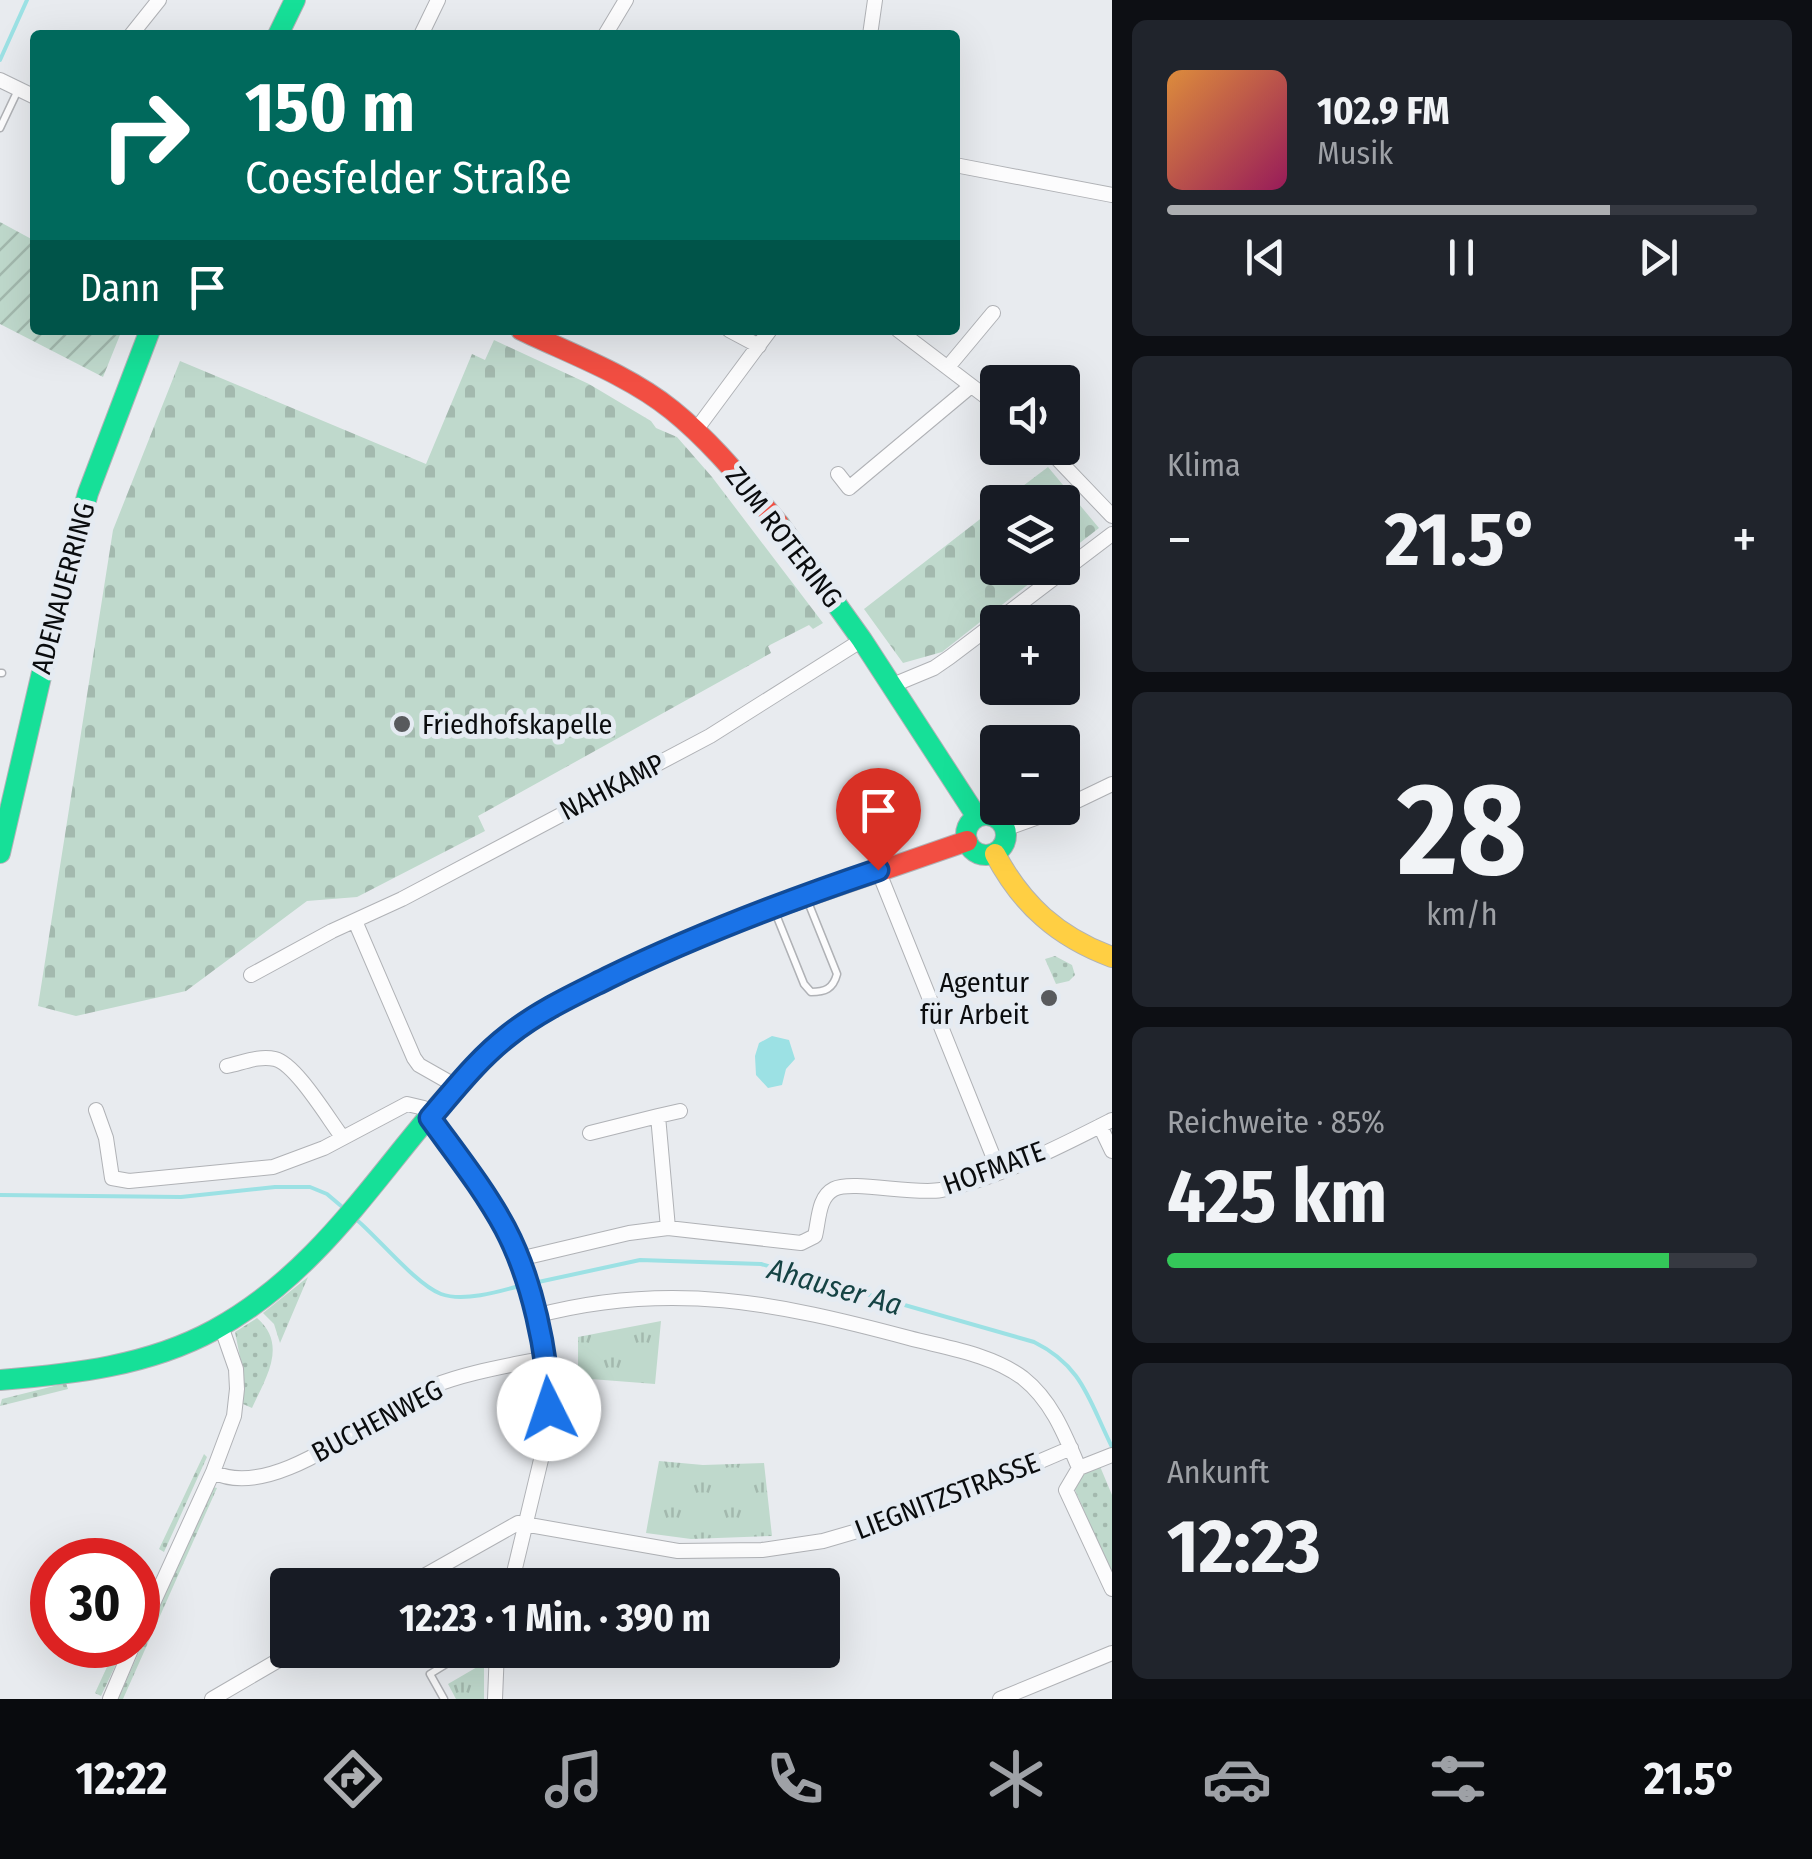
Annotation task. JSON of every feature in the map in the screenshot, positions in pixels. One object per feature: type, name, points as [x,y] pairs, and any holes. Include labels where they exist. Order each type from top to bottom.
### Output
[{"type":"street","points":[[135,30],[159,0]]},
{"type":"street","points":[[281,30],[296,0]]},
{"type":"street","points":[[424,30],[438,0]]},
{"type":"street","points":[[608,30],[626,0]]},
{"type":"street","points":[[871,30],[876,0]]},
{"type":"street","points":[[960,166],[1112,195]]},
{"type":"street","points":[[948,367],[992,313]]},
{"type":"street","name":"ADENAUERRING","points":[[0,853],[88,493],[148,335]]},
{"type":"street","name":"ZUM ROTERING","points":[[531,335],[634,385],[696,430],[778,523],[862,640],[977,817]]},
{"type":"street","points":[[739,335],[760,346]]},
{"type":"street","points":[[696,430],[767,335]]},
{"type":"street","points":[[905,335],[980,393]]},
{"type":"street","points":[[838,474],[849,488],[971,386]]},
{"type":"street","points":[[1063,465],[1112,516]]},
{"type":"street","points":[[893,686],[950,657],[1112,534]]},
{"type":"street","name":"NAHKAMP","points":[[252,975],[710,736],[862,640]]},
{"type":"street","points":[[1005,828],[1058,810],[1112,784]]},
{"type":"street","points":[[977,817],[998,818],[1005,828],[1004,845],[995,854],[978,854],[966,841],[967,828],[977,817]]},
{"type":"street","points":[[0,1380],[152,1356],[221,1326],[299,1270],[349,1217],[456,1086],[507,1036],[548,1009],[642,961],[773,906],[966,841]]},
{"type":"street","points":[[995,854],[1014,888],[1046,924],[1063,936],[1112,957]]},
{"type":"street","points":[[878,870],[999,1171]]},
{"type":"street","points":[[355,921],[414,1058],[419,1065],[456,1086]]},
{"type":"street","points":[[227,1066],[260,1058],[281,1061],[342,1138]]},
{"type":"street","points":[[96,1110],[106,1138],[110,1174],[121,1181],[256,1171],[292,1162],[407,1104],[424,1108],[488,1200],[521,1266],[545,1358],[549,1409],[545,1443],[515,1568]]},
{"type":"street","points":[[590,1133],[680,1111]]},
{"type":"street","points":[[658,1116],[668,1228]]},
{"type":"street","points":[[1106,1123],[1112,1151]]},
{"type":"street","name":"HOFMATE","points":[[521,1266],[629,1233],[668,1228],[801,1243],[816,1236],[824,1197],[830,1190],[843,1185],[938,1190],[999,1171],[1106,1123]]},
{"type":"street","points":[[535,1316],[645,1298],[698,1297],[824,1315],[998,1364],[1022,1378],[1062,1426],[1079,1468]]},
{"type":"street","points":[[160,1588],[213,1472],[237,1404],[236,1370],[221,1326]]},
{"type":"street","name":"BUCHENWEG","points":[[213,1472],[230,1480],[268,1478],[436,1385],[545,1358]]},
{"type":"street","points":[[0,1392],[36,1377]]},
{"type":"street","name":"LIEGNITZSTRASSE","points":[[526,1522],[678,1550],[777,1548],[822,1541],[919,1513],[1071,1448]]},
{"type":"street","points":[[1109,1456],[1079,1468],[1066,1490],[1112,1589]]},
{"type":"street","points":[[437,1568],[502,1530],[526,1522]]},
{"type":"street","points":[[1000,1699],[1112,1653]]},
{"type":"street","points":[[212,1699],[270,1665]]},
{"type":"street","points":[[110,1699],[123,1668]]},
{"type":"street","points":[[495,1699],[497,1668]]},
{"type":"lane","points":[[0,128],[8,84]]},
{"type":"lane","points":[[773,906],[804,984],[811,992],[824,992],[834,984],[837,974],[805,894]]},
{"type":"lane","points":[[440,1668],[430,1674],[444,1699]]},
{"type":"green space","points":[[0,222],[30,238],[30,335],[120,335],[103,377],[0,324]]},
{"type":"green space","points":[[494,340],[589,384],[651,421],[656,428],[677,437],[823,623],[813,629],[809,625],[768,646],[771,653],[478,816],[485,831],[357,897],[307,901],[186,991],[76,1016],[38,1006],[113,530],[180,361],[426,464],[472,354],[485,360]]},
{"type":"green space","points":[[1048,467],[1063,485],[1024,485]]},
{"type":"green space","points":[[1080,505],[1099,528],[1080,543]]},
{"type":"green space","points":[[980,519],[980,585],[1027,585],[1002,605],[980,605],[980,622],[942,652],[903,663],[864,609]]},
{"type":"green space","points":[[1055,956],[1072,965],[1075,975],[1069,981],[1056,984],[1045,959]]},
{"type":"green space","points":[[308,1277],[280,1343],[274,1324],[263,1313]]},
{"type":"green space","points":[[257,1318],[266,1328],[273,1350],[268,1373],[252,1408],[243,1404],[242,1367],[235,1332]]},
{"type":"green space","points":[[661,1321],[655,1384],[578,1378],[578,1337]]},
{"type":"green space","points":[[66,1383],[68,1389],[0,1406],[2,1399]]},
{"type":"green space","points":[[204,1454],[207,1457],[164,1552],[160,1547]]},
{"type":"green space","points":[[659,1461],[703,1465],[764,1463],[772,1536],[691,1539],[646,1533]]},
{"type":"green space","points":[[1099,1464],[1112,1495],[1112,1576],[1075,1490],[1080,1477]]},
{"type":"green space","points":[[213,1487],[217,1488],[160,1616],[160,1605]]},
{"type":"green space","points":[[106,1668],[114,1668],[101,1696],[95,1693]]},
{"type":"green space","points":[[132,1668],[137,1668],[123,1699],[118,1699]]},
{"type":"green space","points":[[475,1668],[484,1668],[484,1699],[456,1699],[448,1684]]},
{"type":"water","points":[[772,1036],[789,1040],[795,1059],[786,1069],[782,1085],[768,1088],[756,1075],[755,1056],[759,1043]]},
{"type":"waterway","points":[[0,60],[27,0]]},
{"type":"waterway","name":"Ahauser Aa","points":[[0,1195],[181,1197],[310,1187],[327,1194],[347,1211]]},
{"type":"waterway","name":"Ahauser Aa","points":[[358,1221],[410,1272],[441,1294],[470,1297],[519,1286]]},
{"type":"waterway","name":"Ahauser Aa","points":[[529,1284],[640,1260],[761,1264],[1034,1342],[1064,1362],[1083,1386],[1112,1447]]},
{"type":"traffic: fast","points":[[280,30],[295,0]]},
{"type":"traffic: fast","points":[[0,853],[88,493],[148,335]]},
{"type":"traffic: fast","points":[[779,524],[862,640],[977,817]]},
{"type":"traffic: fast","points":[[986,815],[1000,821],[1006,835],[1000,849],[986,855],[972,849],[966,835],[972,821],[986,815]]},
{"type":"traffic: fast","points":[[0,1380],[137,1360],[214,1330],[257,1302],[330,1236],[456,1085],[491,1050],[532,1018],[607,978]]},
{"type":"traffic: slow","points":[[995,854],[1017,889],[1043,917],[1075,940],[1112,957]]},
{"type":"traffic: jam","points":[[532,335],[655,397],[715,450],[779,524]]},
{"type":"traffic: jam","points":[[607,978],[744,918],[967,841]]},
{"type":"place","name":"Friedhofskapelle","points":[[402,724]]},
{"type":"place","name":"Agentur für Arbeit","points":[[1049,998]]},
{"type":"route","points":[[549,1409],[545,1358],[519,1260],[488,1200],[430,1118],[482,1058],[548,1009],[642,961],[738,920],[878,870]]}]
